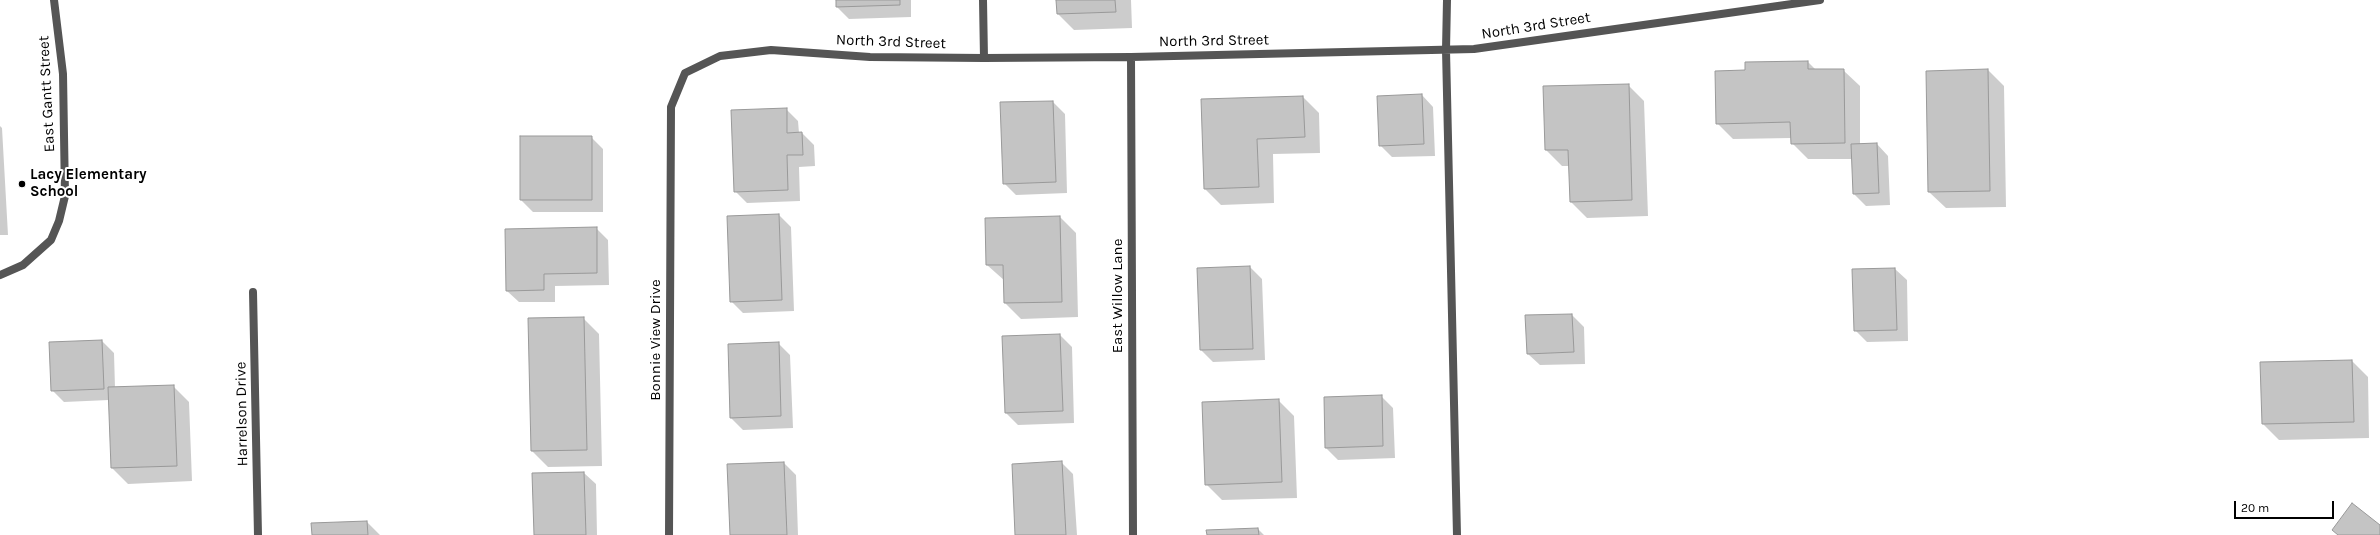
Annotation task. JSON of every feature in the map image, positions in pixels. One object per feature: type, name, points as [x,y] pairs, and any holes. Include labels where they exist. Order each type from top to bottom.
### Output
[{"type":"street","name":"East Gantt Street","points":[[0,275],[24,266],[51,240],[59,221],[65,196],[63,74],[54,0]]},
{"type":"street","points":[[983,0],[984,58]]},
{"type":"street","points":[[1447,0],[1446,50],[1456,535]]},
{"type":"street","name":"North 3rd Street","points":[[671,145],[671,107],[685,72],[720,56],[771,50],[870,57],[984,58],[1131,57],[1474,49],[1820,0]]},
{"type":"street","name":"East Willow Lane","points":[[1131,57],[1133,535]]},
{"type":"street","name":"Bonnie View Drive","points":[[669,535],[671,145]]},
{"type":"street","name":"Harrelson Drive","points":[[254,292],[258,535]]},
{"type":"building","points":[[836,0],[900,0],[900,5],[836,7]]},
{"type":"building","points":[[1056,0],[1115,0],[1116,12],[1057,14]]},
{"type":"building","points":[[1808,61],[1808,69],[1844,69],[1845,143],[1791,144],[1790,122],[1716,124],[1715,71],[1745,70],[1745,62]]},
{"type":"building","points":[[1988,69],[1990,191],[1928,192],[1926,71]]},
{"type":"building","points":[[1629,84],[1632,200],[1570,202],[1568,150],[1545,150],[1543,86]]},
{"type":"building","points":[[1422,94],[1424,144],[1379,146],[1377,96]]},
{"type":"building","points":[[1303,96],[1305,137],[1257,139],[1259,187],[1204,189],[1201,99]]},
{"type":"building","points":[[1053,101],[1056,182],[1003,184],[1000,102]]},
{"type":"building","points":[[787,108],[787,133],[802,132],[803,155],[787,155],[788,190],[734,192],[731,110]]},
{"type":"building","points":[[520,136],[592,136],[592,200],[520,200]]},
{"type":"building","points":[[1877,143],[1879,193],[1853,194],[1851,144]]},
{"type":"building","points":[[779,214],[782,300],[730,302],[727,216]]},
{"type":"building","points":[[1060,216],[1062,302],[1004,303],[1003,265],[986,265],[985,218]]},
{"type":"building","points":[[597,227],[597,273],[544,274],[544,290],[506,291],[505,229]]},
{"type":"building","points":[[1250,266],[1253,349],[1200,350],[1197,268]]},
{"type":"building","points":[[1895,268],[1897,330],[1854,331],[1852,269]]},
{"type":"building","points":[[1572,314],[1574,352],[1527,354],[1525,315]]},
{"type":"building","points":[[584,317],[587,450],[531,451],[528,318]]},
{"type":"building","points":[[1060,334],[1063,411],[1005,413],[1002,336]]},
{"type":"building","points":[[102,340],[104,389],[51,391],[49,342]]},
{"type":"building","points":[[779,342],[781,416],[730,418],[728,344]]},
{"type":"building","points":[[2352,360],[2354,422],[2262,424],[2260,362]]},
{"type":"building","points":[[174,385],[177,466],[111,468],[108,387]]},
{"type":"building","points":[[1382,395],[1383,446],[1325,448],[1324,397]]},
{"type":"building","points":[[1279,399],[1282,482],[1205,485],[1202,402]]},
{"type":"building","points":[[1062,461],[1066,535],[1015,535],[1012,464]]},
{"type":"building","points":[[784,462],[787,535],[730,535],[727,464]]},
{"type":"building","points":[[584,472],[586,535],[534,535],[532,473]]},
{"type":"building","points":[[2352,503],[2380,525],[2380,535],[2338,535],[2332,530]]},
{"type":"building","points":[[367,521],[368,535],[312,535],[311,523]]},
{"type":"building","points":[[1258,528],[1259,535],[1207,535],[1206,530]]},
{"type":"place","name":"Lacy Elementary School","points":[[22,184]]}]
